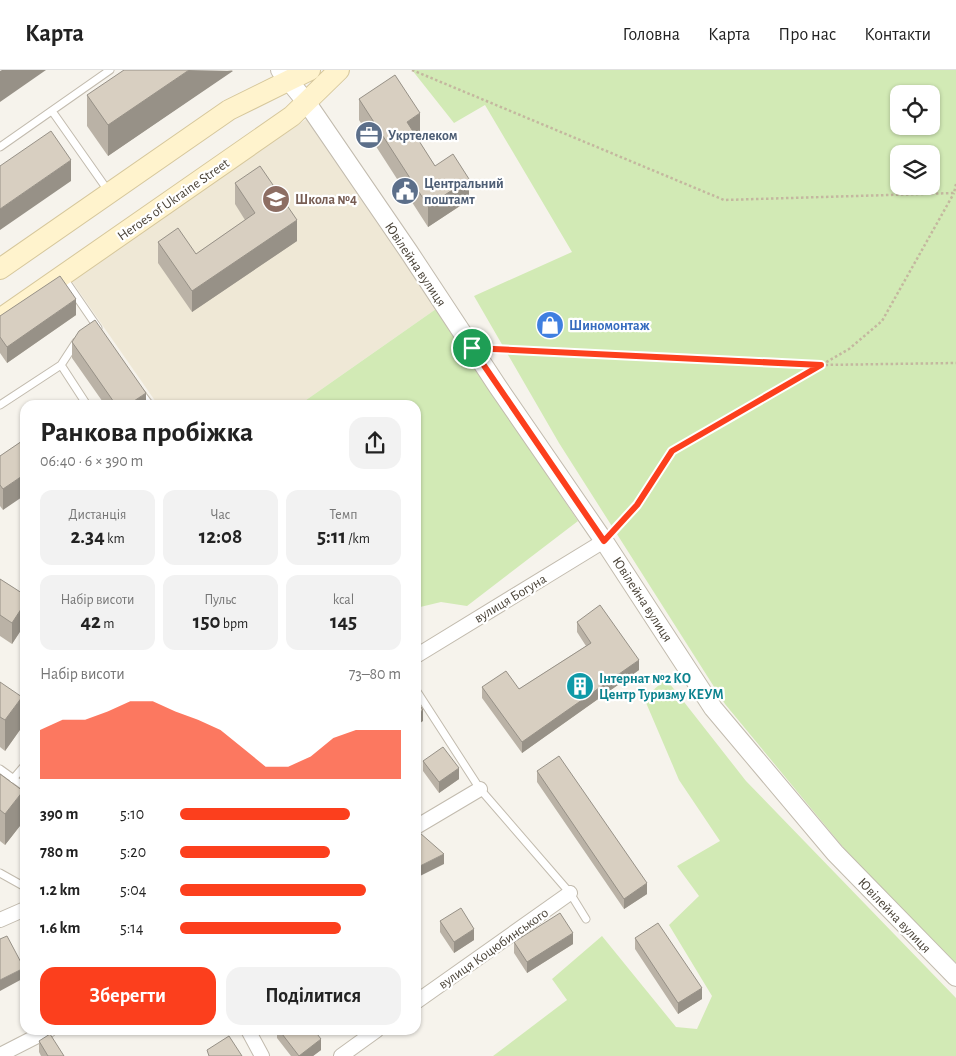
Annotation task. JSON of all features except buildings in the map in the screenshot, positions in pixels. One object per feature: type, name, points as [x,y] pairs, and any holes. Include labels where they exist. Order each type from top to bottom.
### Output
[{"type":"main road","points":[[0,269],[283,75],[310,70]]},
{"type":"main road","name":"Heroes of Ukraine Street","points":[[0,319],[292,116],[338,70]]},
{"type":"street","name":"Ювілейна вулиця","points":[[283,75],[307,103],[604,541],[713,708],[835,853],[956,977]]},
{"type":"street","name":"вулиця Богуна","points":[[421,653],[604,541]]},
{"type":"street","points":[[421,823],[480,789]]},
{"type":"street","name":"вулиця Коцюбинського","points":[[421,998],[570,893]]},
{"type":"street","points":[[0,920],[20,911]]},
{"type":"street","points":[[0,1055],[39,1035]]},
{"type":"street","points":[[251,1035],[262,1056]]},
{"type":"street","points":[[341,1056],[370,1035]]},
{"type":"lane","points":[[0,147],[110,70]]},
{"type":"lane","points":[[52,110],[110,194]]},
{"type":"lane","points":[[62,276],[102,334]]},
{"type":"lane","points":[[86,326],[91,318]]},
{"type":"lane","points":[[0,405],[61,365],[81,334]]},
{"type":"lane","points":[[61,365],[84,400]]},
{"type":"lane","points":[[139,389],[147,400]]},
{"type":"lane","points":[[0,691],[20,705]]},
{"type":"lane","points":[[421,698],[480,789],[570,893],[586,919]]},
{"type":"lane","points":[[0,769],[20,784]]},
{"type":"lane","points":[[13,779],[20,771]]},
{"type":"lane","points":[[0,872],[20,884]]},
{"type":"path","points":[[412,70],[724,200],[954,193]]},
{"type":"path","points":[[604,541],[637,505],[672,451],[849,349],[882,321],[954,193],[956,184]]},
{"type":"path","points":[[472,348],[821,365],[956,363]]},
{"type":"shaded area","name":"Школа №4","points":[[308,118],[436,309],[306,400],[155,400],[71,280]]},
{"type":"green space","points":[[412,70],[956,70],[956,963],[861,869],[725,704],[559,443],[474,296],[572,252],[485,105],[454,123]]},
{"type":"green space","points":[[436,309],[578,521],[467,606],[441,602],[421,607],[421,400],[306,400]]},
{"type":"green space","points":[[666,679],[746,781],[956,998],[956,1056],[493,1056],[567,1000],[552,979],[602,936],[676,1027],[697,1029],[712,996],[669,925],[699,896],[677,866],[720,841],[679,780],[644,698]]},
{"type":"place","name":"Укртелеком","points":[[369,135]]},
{"type":"place","name":"Центральний поштамт","points":[[405,191]]},
{"type":"place","name":"Школа №4","points":[[276,199]]},
{"type":"place","name":"Шиномонтаж","points":[[550,325]]},
{"type":"place","name":"Інтернат №2 КО Центр Туризму КЕУМ","points":[[580,686]]},
{"type":"route","points":[[472,348],[821,365],[672,451],[637,505],[604,541],[472,348]]}]
